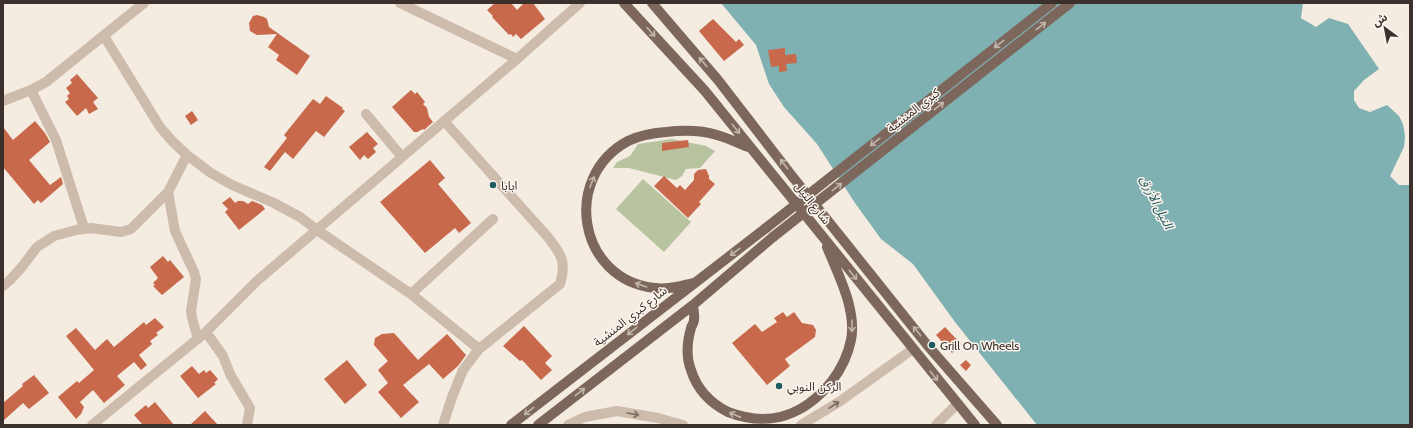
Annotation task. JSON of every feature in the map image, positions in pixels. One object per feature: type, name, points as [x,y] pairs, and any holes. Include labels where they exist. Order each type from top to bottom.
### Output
[{"type":"main road","name":"شارع النيل","points":[[624,3],[704,91],[974,425]]},
{"type":"main road","name":"شارع النيل","points":[[652,3],[718,80],[792,176],[924,340],[997,425]]},
{"type":"main road","name":"كبري المنشية","points":[[766,228],[1052,3]]},
{"type":"main road","name":"كبري المنشية","points":[[693,304],[773,237],[1070,3]]},
{"type":"main road","points":[[693,283],[670,289],[647,287],[627,280],[611,269],[597,252],[589,235],[586,217],[586,198],[591,181],[601,164],[614,150],[637,137],[654,133],[694,131],[717,135],[752,149]]},
{"type":"main road","name":"شارع كبري المنشية","points":[[511,425],[766,228]]},
{"type":"main road","points":[[693,304],[694,320],[688,344],[688,357],[691,370],[697,384],[706,397],[719,408],[737,416],[754,420],[776,419],[796,413],[811,403],[835,376],[846,359],[852,339],[852,317],[844,288],[822,236]]},
{"type":"main road","points":[[538,425],[693,304]]},
{"type":"street","points":[[3,101],[31,90],[55,75],[144,3]]},
{"type":"street","points":[[400,3],[517,59]]},
{"type":"street","points":[[92,425],[202,336],[258,280],[517,59],[580,3]]},
{"type":"street","points":[[104,36],[160,127],[172,142],[187,155],[211,173],[232,185],[287,209],[411,294],[479,349]]},
{"type":"street","points":[[31,90],[56,140],[84,228]]},
{"type":"street","points":[[366,114],[402,157]]},
{"type":"street","points":[[443,425],[463,370],[479,349],[560,284],[564,272],[560,253],[547,236],[444,121]]},
{"type":"street","points":[[3,286],[21,268],[37,247],[54,236],[84,228],[103,228],[121,232],[132,229],[168,192],[187,155]]},
{"type":"street","points":[[168,192],[175,231],[196,279],[191,310],[192,318],[202,336],[224,356],[230,374],[250,408],[246,425]]},
{"type":"street","points":[[411,294],[493,219]]},
{"type":"street","points":[[800,425],[839,402],[913,349]]},
{"type":"street","points":[[936,425],[957,404]]},
{"type":"street","points":[[568,425],[585,417],[617,411],[658,418],[683,425]]},
{"type":"green space","points":[[672,139],[706,146],[715,151],[700,168],[686,169],[682,176],[676,180],[629,168],[613,168],[617,162],[630,156],[638,144]]},
{"type":"green space","points":[[643,179],[691,222],[664,252],[616,209]]},
{"type":"water","name":"النيل الأزرق","points":[[721,3],[1303,3],[1301,18],[1316,27],[1329,18],[1348,24],[1379,69],[1364,80],[1354,91],[1354,100],[1359,108],[1370,112],[1387,105],[1399,116],[1403,124],[1405,136],[1404,147],[1390,176],[1399,185],[1410,185],[1410,425],[1037,425],[955,322],[913,264],[881,239],[855,203],[817,144],[784,107],[769,84],[756,45]]},
{"type":"building","points":[[495,3],[511,3],[517,10],[524,3],[533,3],[545,19],[521,39],[516,34],[513,37],[511,34],[509,35],[487,10]]},
{"type":"building","points":[[257,15],[267,19],[269,27],[310,56],[297,75],[276,60],[279,55],[268,47],[277,34],[257,35],[250,31],[249,23],[253,16]]},
{"type":"building","points":[[713,19],[736,42],[739,39],[744,45],[724,61],[699,31]]},
{"type":"building","points":[[785,48],[785,55],[796,54],[797,63],[786,64],[787,71],[779,72],[779,66],[771,67],[768,50]]},
{"type":"building","points":[[77,74],[98,98],[93,102],[98,109],[89,114],[86,108],[77,116],[65,102],[69,99],[67,96],[70,93],[66,88],[72,83],[70,80]]},
{"type":"building","points":[[411,90],[415,94],[417,92],[425,102],[423,104],[427,108],[429,117],[433,122],[424,130],[423,129],[417,132],[414,132],[392,107]]},
{"type":"building","points":[[326,96],[345,111],[324,137],[316,131],[293,159],[285,152],[270,171],[264,167],[287,138],[284,135],[313,99],[320,104]]},
{"type":"building","points":[[192,111],[198,120],[191,125],[185,116]]},
{"type":"building","points":[[35,121],[50,142],[29,160],[50,185],[61,177],[63,184],[41,203],[38,200],[34,204],[3,167],[3,127],[13,140]]},
{"type":"building","points":[[367,132],[378,144],[373,148],[376,152],[368,159],[364,155],[360,160],[349,147]]},
{"type":"building","points":[[688,140],[689,147],[662,151],[662,143]]},
{"type":"building","points":[[430,160],[445,178],[438,184],[471,223],[459,233],[455,228],[425,253],[380,202]]},
{"type":"building","points":[[706,169],[709,179],[715,184],[699,202],[701,204],[688,218],[654,186],[664,176],[677,188],[680,185],[685,190],[694,180],[694,174],[698,170]]},
{"type":"building","points":[[230,197],[235,203],[238,201],[243,201],[248,204],[252,201],[262,205],[265,209],[239,230],[225,212],[228,209],[222,203]]},
{"type":"building","points":[[163,256],[168,262],[170,260],[184,277],[162,295],[153,286],[155,285],[153,283],[158,278],[150,267]]},
{"type":"building","points":[[783,312],[787,317],[794,312],[802,323],[813,325],[816,330],[815,337],[785,359],[790,366],[767,385],[732,343],[755,324],[762,332],[777,322],[774,318]]},
{"type":"building","points":[[155,318],[164,327],[156,333],[158,335],[150,341],[152,344],[139,355],[147,365],[141,370],[134,362],[117,376],[125,385],[104,403],[93,390],[80,402],[84,407],[81,414],[76,419],[58,397],[77,381],[79,383],[94,370],[66,336],[76,328],[95,350],[107,339],[114,347],[144,322],[146,325]]},
{"type":"building","points":[[524,326],[552,356],[545,363],[552,370],[541,380],[522,360],[520,361],[503,346]]},
{"type":"building","points":[[945,327],[961,344],[952,353],[936,335]]},
{"type":"building","points":[[394,333],[418,360],[447,334],[466,355],[458,366],[443,379],[429,364],[403,385],[419,402],[401,418],[378,392],[388,383],[378,370],[388,361],[374,345],[375,338],[382,334]]},
{"type":"building","points":[[347,360],[367,385],[345,404],[324,379]]},
{"type":"building","points":[[966,360],[971,365],[966,371],[960,365]]},
{"type":"building","points":[[192,366],[199,374],[204,370],[206,373],[210,370],[218,379],[214,383],[216,384],[198,398],[180,376]]},
{"type":"building","points":[[34,375],[49,393],[29,409],[23,403],[3,421],[3,403],[23,386],[22,384]]},
{"type":"building","points":[[155,402],[174,425],[143,425],[134,415],[146,405],[148,408]]},
{"type":"building","points":[[205,411],[218,425],[190,425]]},
{"type":"place","name":"ابابا","points":[[493,185]]},
{"type":"place","name":"Grill On Wheels","points":[[932,345]]},
{"type":"place","name":"الركن النوبي","points":[[779,386]]}]
